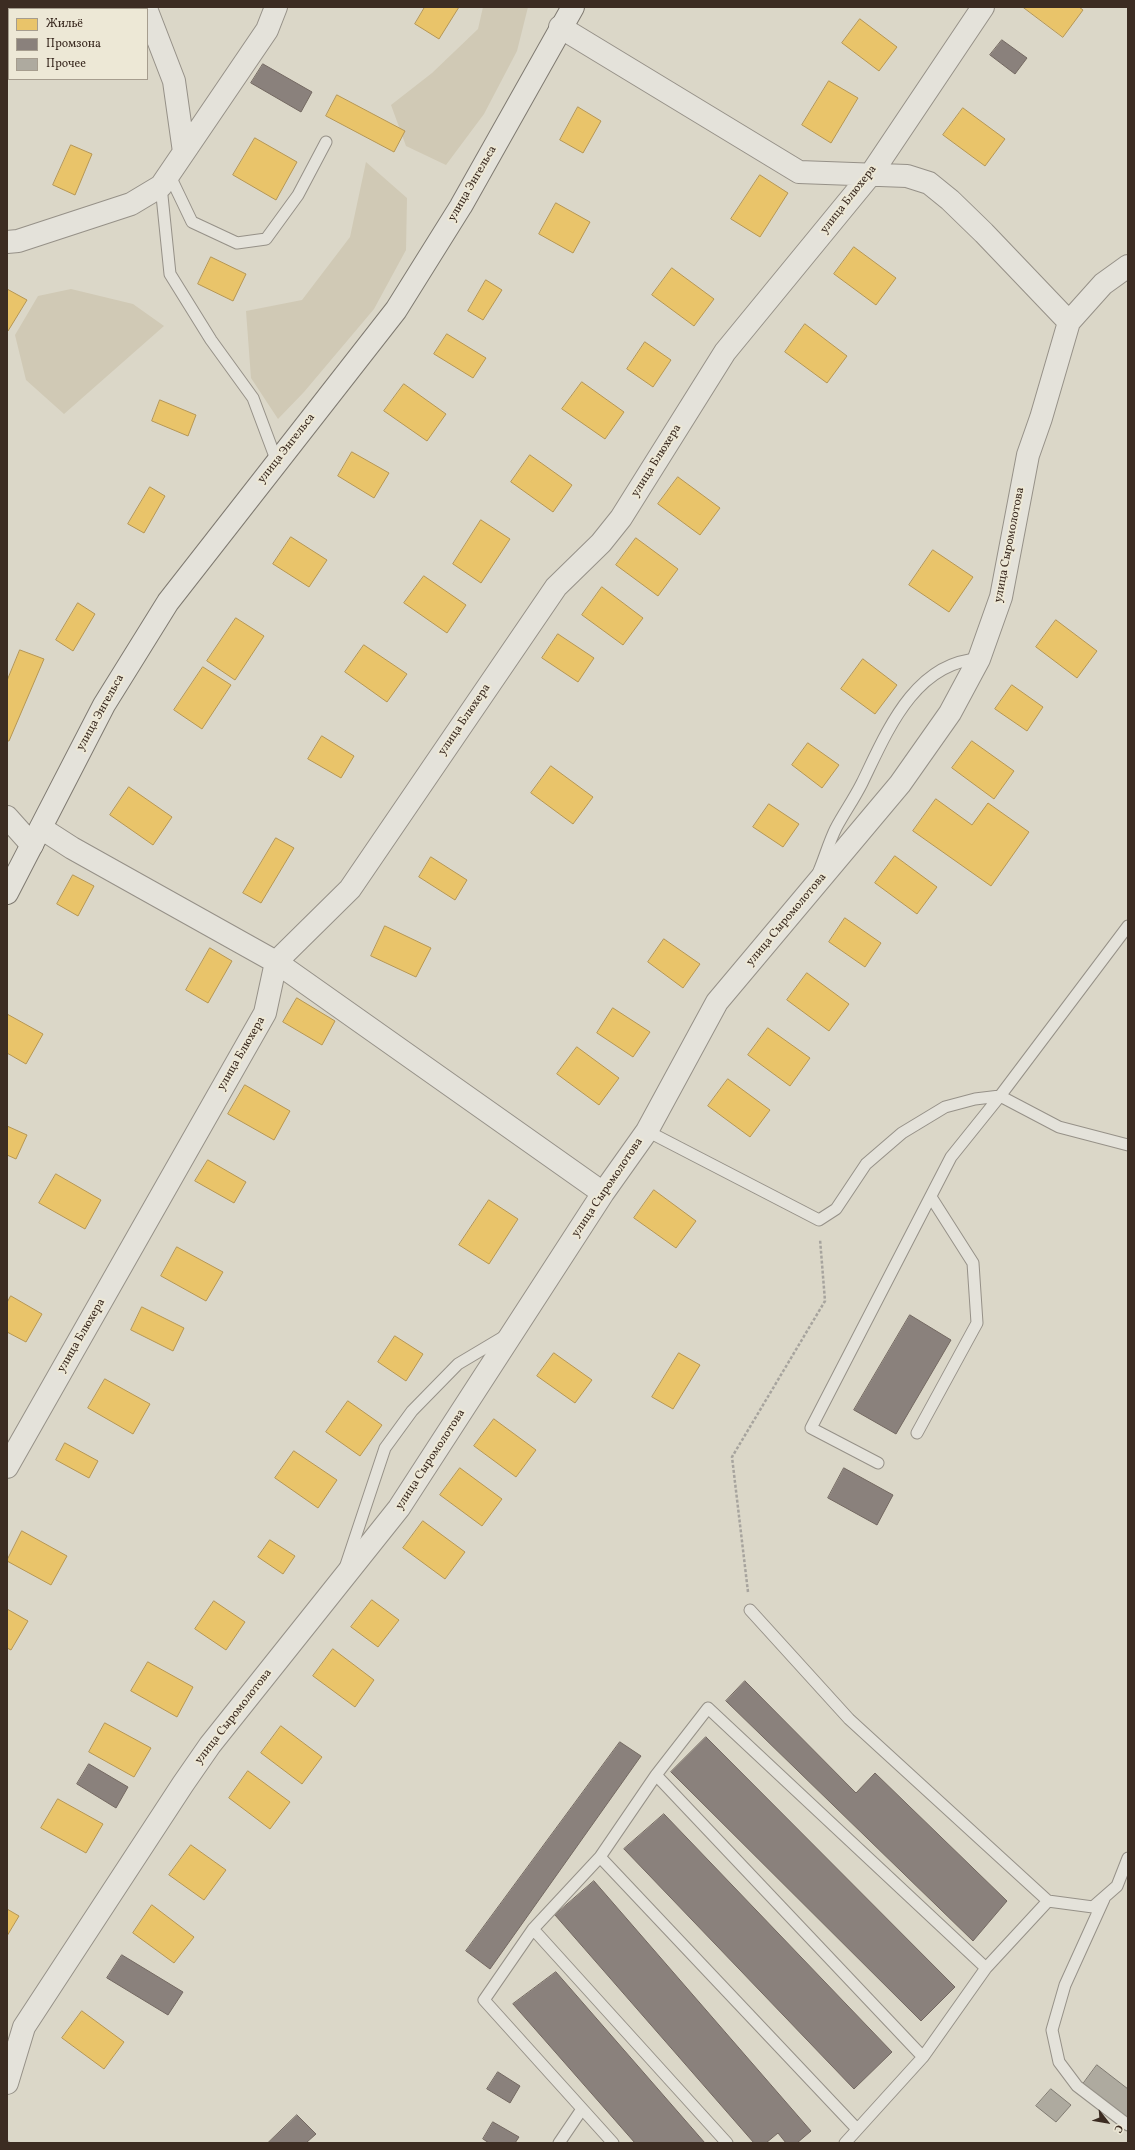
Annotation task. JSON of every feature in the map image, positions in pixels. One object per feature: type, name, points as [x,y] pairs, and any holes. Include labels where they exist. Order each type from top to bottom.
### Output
[{"type":"street","points":[[7,242],[131,204],[165,180],[267,30],[276,7]]},
{"type":"street","name":"улица Энгельса","points":[[7,893],[104,705],[168,602],[396,310],[461,206],[560,27],[573,7]]},
{"type":"street","name":"улица Блюхера","points":[[7,1467],[265,1013],[276,962],[350,889],[556,586],[601,543],[621,518],[725,352],[871,174],[983,7]]},
{"type":"street","points":[[148,14],[174,81],[184,152]]},
{"type":"street","points":[[560,27],[594,46],[702,114],[800,172],[907,176],[928,183],[950,200],[984,233],[1068,322]]},
{"type":"street","name":"улица Сыромолотова","points":[[7,2082],[16,2030],[210,1745],[399,1508],[603,1193],[648,1130],[717,1002],[811,892],[926,750],[950,713],[979,659],[1001,597],[1028,455],[1041,418],[1068,322],[1103,284],[1128,266]]},
{"type":"street","points":[[7,817],[36,836],[72,848],[276,962],[603,1193]]},
{"type":"lane","points":[[165,180],[192,222],[237,243],[266,240],[298,195],[326,142]]},
{"type":"lane","points":[[165,180],[170,274],[211,340],[252,398],[277,462]]},
{"type":"lane","points":[[811,892],[835,830],[897,714],[926,682],[941,671],[957,662],[979,659]]},
{"type":"lane","points":[[878,1462],[811,1428],[951,1157],[1000,1096],[1128,926]]},
{"type":"lane","points":[[648,1130],[819,1220],[836,1209],[866,1164],[902,1132],[945,1107],[974,1099],[1000,1096],[1059,1127],[1128,1145]]},
{"type":"lane","points":[[917,1433],[977,1323],[973,1263],[930,1197]]},
{"type":"lane","points":[[340,1582],[386,1448],[412,1411],[458,1364],[515,1330]]},
{"type":"lane","points":[[750,1610],[850,1719],[1048,1901],[1093,1906],[1117,1886],[1128,1858]]},
{"type":"lane","points":[[613,2143],[484,2000],[533,1929],[600,1857],[656,1775],[708,1708],[986,1968]]},
{"type":"lane","points":[[656,1775],[923,2057]]},
{"type":"lane","points":[[600,1857],[857,2129]]},
{"type":"lane","points":[[1105,1897],[1065,1985],[1052,2030],[1060,2062],[1077,2086],[1128,2126]]},
{"type":"lane","points":[[844,2143],[923,2057],[986,1968],[1048,1901]]},
{"type":"lane","points":[[533,1929],[727,2143]]},
{"type":"lane","points":[[559,2143],[582,2109]]},
{"type":"path","points":[[750,1610],[732,1457],[825,1301],[819,1220]]},
{"type":"shaded area","points":[[483,7],[528,7],[517,51],[484,114],[446,165],[406,146],[391,105],[432,73],[478,29]]},
{"type":"shaded area","points":[[366,162],[407,198],[406,250],[374,309],[304,392],[278,419],[251,378],[246,311],[302,300],[350,237]]},
{"type":"shaded area","points":[[71,289],[133,304],[164,326],[64,414],[26,380],[15,335],[38,296]]},
{"type":"building: Жильё","points":[[425,7],[459,7],[439,39],[415,24]]},
{"type":"building: Жильё","points":[[1023,7],[1079,7],[1083,10],[1063,37]]},
{"type":"building: Жильё","points":[[860,19],[897,47],[879,71],[842,43]]},
{"type":"building: Жильё","points":[[829,81],[858,98],[831,143],[802,125]]},
{"type":"building: Жильё","points":[[337,95],[405,131],[394,152],[326,116]]},
{"type":"building: Жильё","points":[[578,107],[601,121],[583,153],[560,140]]},
{"type":"building: Жильё","points":[[963,108],[1005,139],[985,166],[943,135]]},
{"type":"building: Жильё","points":[[255,138],[297,162],[276,200],[233,175]]},
{"type":"building: Жильё","points":[[71,145],[92,154],[75,195],[53,185]]},
{"type":"building: Жильё","points":[[760,175],[788,193],[760,237],[731,219]]},
{"type":"building: Жильё","points":[[556,203],[590,222],[573,253],[539,234]]},
{"type":"building: Жильё","points":[[854,247],[896,278],[876,305],[834,274]]},
{"type":"building: Жильё","points":[[211,257],[246,274],[233,301],[198,284]]},
{"type":"building: Жильё","points":[[672,268],[714,299],[694,326],[652,295]]},
{"type":"building: Жильё","points":[[486,280],[502,290],[483,320],[468,311]]},
{"type":"building: Жильё","points":[[7,289],[27,300],[8,331],[7,331]]},
{"type":"building: Жильё","points":[[805,324],[847,356],[827,383],[785,352]]},
{"type":"building: Жильё","points":[[447,334],[486,358],[473,378],[434,354]]},
{"type":"building: Жильё","points":[[645,342],[671,360],[653,387],[627,369]]},
{"type":"building: Жильё","points":[[582,382],[624,412],[605,439],[562,409]]},
{"type":"building: Жильё","points":[[404,384],[446,414],[427,441],[384,411]]},
{"type":"building: Жильё","points":[[160,400],[196,415],[188,436],[152,421]]},
{"type":"building: Жильё","points":[[352,452],[389,473],[374,498],[338,476]]},
{"type":"building: Жильё","points":[[530,455],[572,485],[553,512],[511,482]]},
{"type":"building: Жильё","points":[[678,477],[720,508],[700,535],[658,504]]},
{"type":"building: Жильё","points":[[150,487],[165,496],[144,533],[128,524]]},
{"type":"building: Жильё","points":[[481,520],[510,539],[481,583],[453,564]]},
{"type":"building: Жильё","points":[[291,537],[327,560],[309,587],[273,564]]},
{"type":"building: Жильё","points":[[636,538],[678,569],[658,596],[616,565]]},
{"type":"building: Жильё","points":[[933,550],[973,577],[949,612],[909,585]]},
{"type":"building: Жильё","points":[[424,576],[466,605],[447,633],[404,603]]},
{"type":"building: Жильё","points":[[602,587],[643,618],[623,645],[582,615]]},
{"type":"building: Жильё","points":[[78,603],[95,614],[73,651],[56,640]]},
{"type":"building: Жильё","points":[[236,618],[264,636],[235,680],[207,661]]},
{"type":"building: Жильё","points":[[1056,620],[1097,651],[1077,678],[1036,647]]},
{"type":"building: Жильё","points":[[558,634],[594,658],[578,682],[542,658]]},
{"type":"building: Жильё","points":[[364,645],[407,674],[387,702],[345,672]]},
{"type":"building: Жильё","points":[[20,650],[44,659],[9,741],[7,741],[7,681]]},
{"type":"building: Жильё","points":[[863,659],[897,685],[875,714],[841,689]]},
{"type":"building: Жильё","points":[[203,667],[231,685],[202,729],[174,710]]},
{"type":"building: Жильё","points":[[1012,685],[1043,707],[1027,731],[995,709]]},
{"type":"building: Жильё","points":[[322,736],[354,756],[341,778],[308,759]]},
{"type":"building: Жильё","points":[[972,741],[1014,771],[994,799],[952,768]]},
{"type":"building: Жильё","points":[[808,743],[839,765],[822,788],[792,765]]},
{"type":"building: Жильё","points":[[551,766],[593,797],[573,824],[531,793]]},
{"type":"building: Жильё","points":[[129,787],[172,817],[153,845],[110,815]]},
{"type":"building: Жильё","points":[[936,799],[972,825],[988,803],[1029,832],[991,886],[913,831]]},
{"type":"building: Жильё","points":[[769,804],[799,824],[783,847],[753,827]]},
{"type":"building: Жильё","points":[[276,838],[294,848],[261,903],[243,893]]},
{"type":"building: Жильё","points":[[895,856],[937,887],[917,914],[875,883]]},
{"type":"building: Жильё","points":[[431,857],[467,880],[455,900],[419,877]]},
{"type":"building: Жильё","points":[[73,875],[94,886],[78,916],[57,904]]},
{"type":"building: Жильё","points":[[845,918],[881,943],[865,967],[829,942]]},
{"type":"building: Жильё","points":[[385,926],[431,948],[416,977],[371,956]]},
{"type":"building: Жильё","points":[[664,939],[700,964],[683,988],[648,962]]},
{"type":"building: Жильё","points":[[210,948],[232,961],[208,1003],[186,990]]},
{"type":"building: Жильё","points":[[807,973],[849,1004],[829,1031],[787,1000]]},
{"type":"building: Жильё","points":[[297,998],[335,1021],[322,1045],[283,1022]]},
{"type":"building: Жильё","points":[[613,1008],[650,1032],[633,1057],[597,1033]]},
{"type":"building: Жильё","points":[[7,1014],[43,1034],[26,1064],[7,1053]]},
{"type":"building: Жильё","points":[[768,1028],[810,1058],[790,1086],[748,1055]]},
{"type":"building: Жильё","points":[[577,1047],[619,1078],[599,1105],[557,1074]]},
{"type":"building: Жильё","points":[[728,1079],[770,1110],[750,1137],[708,1106]]},
{"type":"building: Жильё","points":[[245,1085],[290,1111],[274,1140],[228,1114]]},
{"type":"building: Жильё","points":[[7,1126],[27,1135],[16,1159],[7,1155]]},
{"type":"building: Жильё","points":[[208,1160],[246,1182],[234,1203],[195,1181]]},
{"type":"building: Жильё","points":[[56,1174],[101,1200],[85,1229],[39,1203]]},
{"type":"building: Жильё","points":[[654,1190],[696,1221],[676,1248],[634,1218]]},
{"type":"building: Жильё","points":[[489,1200],[518,1219],[489,1264],[459,1245]]},
{"type":"building: Жильё","points":[[177,1247],[223,1272],[206,1301],[161,1276]]},
{"type":"building: Жильё","points":[[11,1296],[42,1314],[26,1342],[7,1332],[7,1303]]},
{"type":"building: Жильё","points":[[142,1307],[184,1328],[173,1351],[131,1330]]},
{"type":"building: Жильё","points":[[395,1336],[423,1354],[406,1381],[378,1362]]},
{"type":"building: Жильё","points":[[554,1353],[592,1380],[575,1403],[537,1376]]},
{"type":"building: Жильё","points":[[679,1353],[700,1365],[673,1409],[652,1397]]},
{"type":"building: Жильё","points":[[105,1379],[150,1404],[133,1434],[88,1408]]},
{"type":"building: Жильё","points":[[348,1401],[382,1425],[360,1456],[326,1432]]},
{"type":"building: Жильё","points":[[494,1419],[536,1450],[516,1477],[474,1446]]},
{"type":"building: Жильё","points":[[65,1443],[98,1461],[89,1478],[56,1460]]},
{"type":"building: Жильё","points":[[294,1451],[337,1480],[318,1508],[275,1478]]},
{"type":"building: Жильё","points":[[460,1468],[502,1499],[482,1526],[440,1495]]},
{"type":"building: Жильё","points":[[423,1521],[465,1552],[445,1579],[403,1548]]},
{"type":"building: Жильё","points":[[22,1531],[67,1556],[51,1585],[7,1561]]},
{"type":"building: Жильё","points":[[270,1540],[295,1556],[283,1574],[258,1557]]},
{"type":"building: Жильё","points":[[372,1600],[399,1620],[378,1647],[351,1627]]},
{"type":"building: Жильё","points":[[214,1601],[245,1622],[226,1650],[195,1629]]},
{"type":"building: Жильё","points":[[7,1609],[28,1621],[11,1650],[7,1648]]},
{"type":"building: Жильё","points":[[333,1649],[374,1680],[355,1707],[313,1676]]},
{"type":"building: Жильё","points":[[148,1662],[193,1687],[177,1717],[131,1691]]},
{"type":"building: Жильё","points":[[105,1723],[151,1748],[134,1777],[89,1752]]},
{"type":"building: Жильё","points":[[281,1726],[322,1757],[302,1784],[261,1753]]},
{"type":"building: Жильё","points":[[248,1771],[290,1802],[270,1829],[229,1798]]},
{"type":"building: Жильё","points":[[58,1799],[103,1824],[86,1853],[41,1828]]},
{"type":"building: Жильё","points":[[191,1845],[226,1870],[204,1900],[169,1875]]},
{"type":"building: Жильё","points":[[152,1905],[194,1937],[174,1963],[133,1933]]},
{"type":"building: Жильё","points":[[7,1909],[19,1916],[7,1936]]},
{"type":"building: Жильё","points":[[82,2011],[124,2042],[104,2069],[62,2038]]},
{"type":"building: Промзона","points":[[1002,40],[1027,58],[1015,74],[990,55]]},
{"type":"building: Промзона","points":[[263,64],[312,92],[301,112],[251,83]]},
{"type":"building: Промзона","points":[[910,1315],[951,1340],[896,1434],[854,1410]]},
{"type":"building: Промзона","points":[[844,1468],[893,1495],[877,1525],[828,1498]]},
{"type":"building: Промзона","points":[[745,1681],[856,1793],[875,1773],[1007,1901],[973,1941],[726,1701]]},
{"type":"building: Промзона","points":[[706,1737],[955,1987],[921,2021],[671,1772]]},
{"type":"building: Промзона","points":[[620,1742],[641,1756],[490,1969],[466,1951]]},
{"type":"building: Промзона","points":[[89,1764],[128,1787],[116,1808],[77,1784]]},
{"type":"building: Промзона","points":[[664,1814],[892,2052],[854,2089],[624,1849]]},
{"type":"building: Промзона","points":[[594,1881],[811,2131],[797,2143],[786,2143],[778,2133],[766,2143],[754,2143],[555,1915]]},
{"type":"building: Промзона","points":[[122,1955],[183,1992],[168,2015],[107,1978]]},
{"type":"building: Промзона","points":[[556,1972],[705,2143],[635,2143],[513,2004]]},
{"type":"building: Промзона","points":[[498,2072],[520,2086],[510,2103],[487,2089]]},
{"type":"building: Промзона","points":[[297,2115],[316,2134],[306,2143],[268,2143]]},
{"type":"building: Промзона","points":[[493,2122],[519,2137],[515,2143],[489,2143],[483,2139]]},
{"type":"building: Прочее","points":[[1097,2065],[1128,2089],[1128,2120],[1083,2084]]},
{"type":"building: Прочее","points":[[1051,2089],[1071,2105],[1056,2122],[1036,2106]]}]
